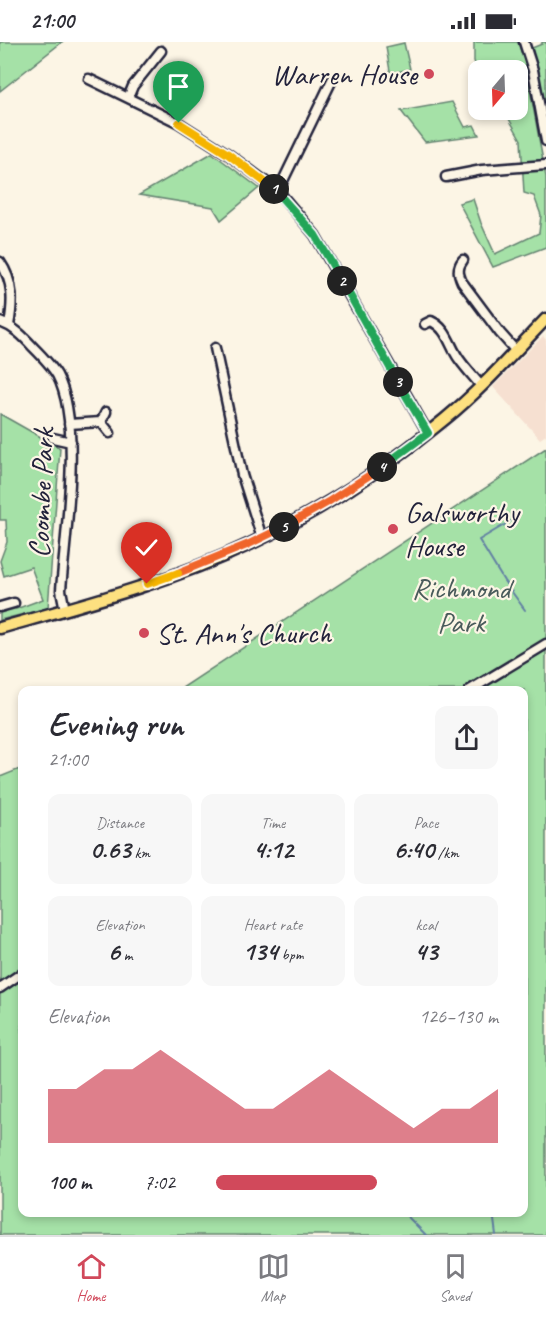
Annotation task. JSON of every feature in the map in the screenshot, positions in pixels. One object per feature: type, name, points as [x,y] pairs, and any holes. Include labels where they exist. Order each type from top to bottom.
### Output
[{"type":"main road","points":[[0,628],[157,581],[210,561],[262,538],[328,502],[428,433],[481,386],[546,320]]},
{"type":"street","points":[[524,42],[543,107],[546,141]]},
{"type":"street","points":[[128,98],[133,86],[161,51]]},
{"type":"street","points":[[88,79],[179,123],[228,154],[278,191],[315,235],[428,433]]},
{"type":"street","points":[[278,191],[332,80]]},
{"type":"street","points":[[446,177],[482,170],[546,165]]},
{"type":"street","points":[[463,260],[458,273],[462,282],[516,351]]},
{"type":"street","points":[[0,262],[5,269],[12,291],[9,326]]},
{"type":"street","points":[[425,324],[431,321],[439,324],[458,358],[481,386]]},
{"type":"street","name":"Coombe Park","points":[[0,322],[9,326],[42,356],[57,375],[66,401],[71,442],[61,590],[65,610]]},
{"type":"street","points":[[215,348],[242,475],[262,538]]},
{"type":"street","points":[[101,422],[106,412]]},
{"type":"street","points":[[69,424],[101,422]]},
{"type":"street","points":[[101,422],[110,433]]},
{"type":"street","points":[[53,438],[71,442]]},
{"type":"street","points":[[0,608],[14,603]]},
{"type":"street","points":[[477,686],[546,644]]},
{"type":"street","points":[[0,988],[18,976]]},
{"type":"shaded area","points":[[543,336],[546,340],[546,435],[540,439],[493,387]]},
{"type":"green space","points":[[0,42],[62,42],[0,91]]},
{"type":"green space","points":[[474,42],[518,42],[524,60],[474,60]]},
{"type":"green space","points":[[546,42],[546,101],[543,102],[532,48]]},
{"type":"green space","points":[[404,43],[410,69],[393,73],[390,71],[386,47]]},
{"type":"green space","points":[[528,78],[546,177],[546,247],[493,267],[459,203],[473,199],[495,254],[539,233],[541,215],[534,196],[524,193],[521,140],[510,120],[528,120]]},
{"type":"green space","points":[[452,102],[465,127],[474,125],[479,135],[425,142],[401,111]]},
{"type":"green space","points":[[212,153],[259,188],[221,220],[213,207],[139,195]]},
{"type":"green space","points":[[0,414],[60,448],[48,608],[0,620],[0,609],[15,605],[16,609],[43,599],[31,567],[4,576],[0,561],[7,542],[6,520],[0,520]]},
{"type":"green space","name":"Richmond Park","points":[[546,448],[546,1235],[0,1235],[0,777],[18,770],[18,1217],[528,1217],[528,686],[185,686]]},
{"type":"waterway","points":[[511,521],[479,540],[525,610]]},
{"type":"waterway","points":[[408,1217],[426,1235]]},
{"type":"waterway","points":[[494,1217],[496,1235]]},
{"type":"place","name":"Warren House","points":[[429,74]]},
{"type":"place","name":"Galsworthy House","points":[[393,529]]},
{"type":"place","name":"St. Ann's Church","points":[[144,633]]},
{"type":"route","points":[[147,584],[249,544],[295,521],[328,502],[428,433],[315,235],[299,215],[278,191],[228,154],[179,123]]}]
